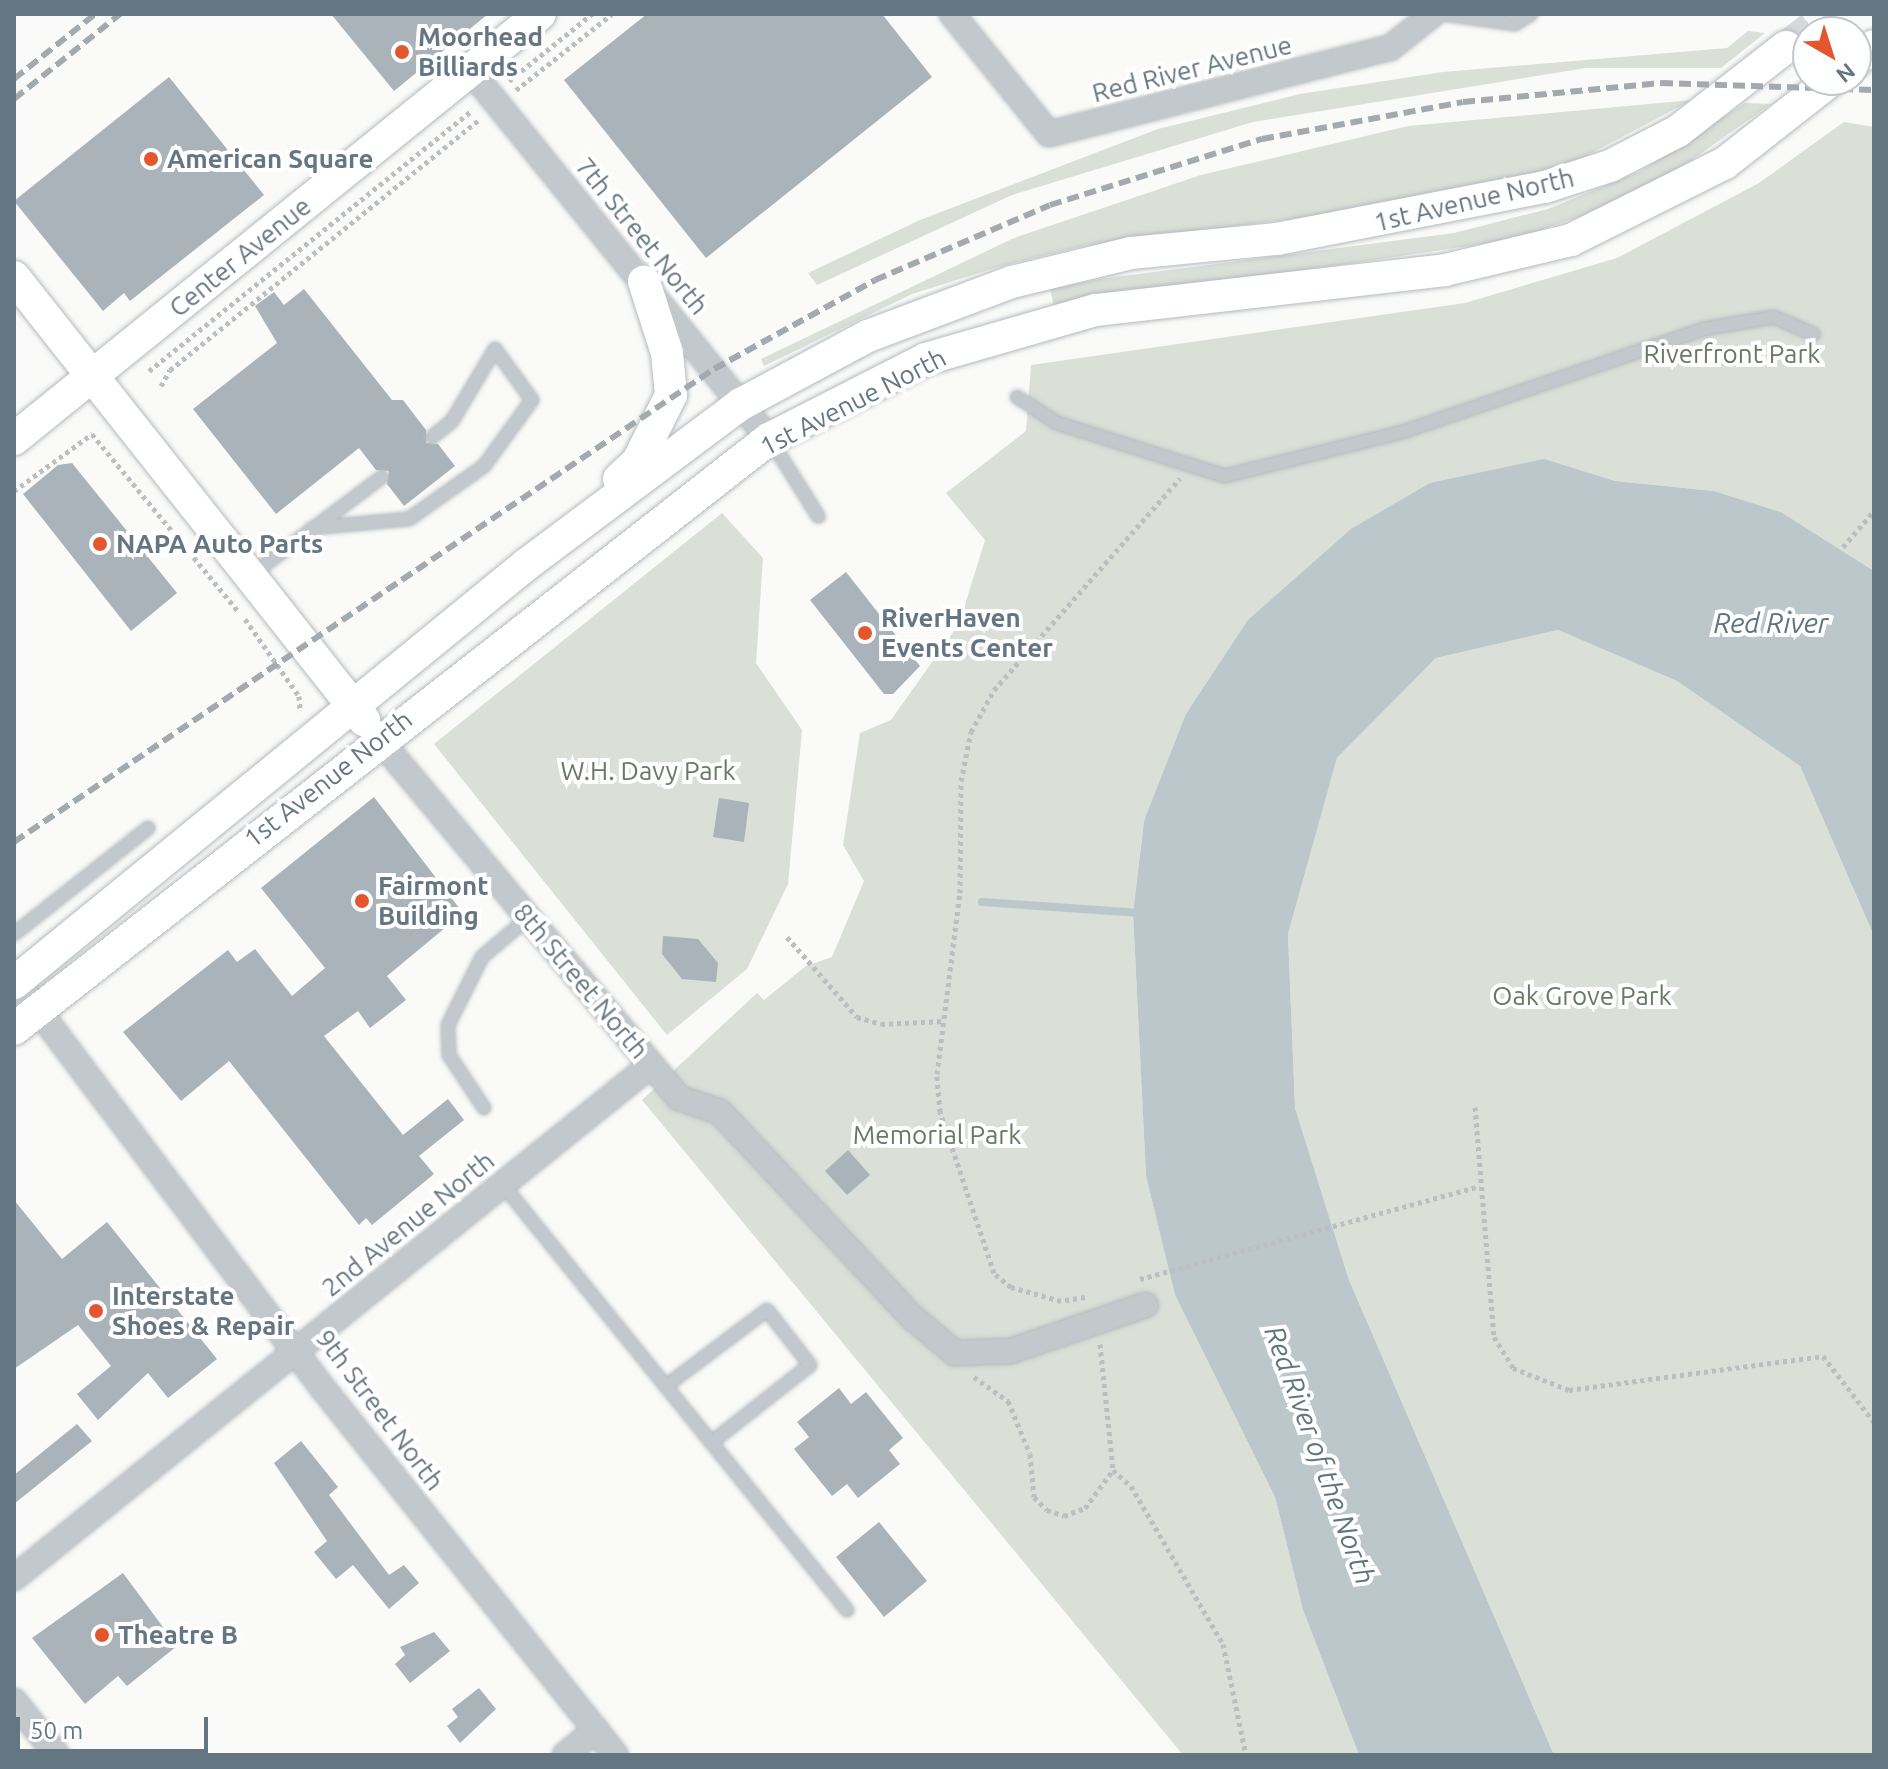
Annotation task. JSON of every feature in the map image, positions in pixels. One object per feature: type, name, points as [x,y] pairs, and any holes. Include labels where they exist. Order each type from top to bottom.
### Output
[{"type":"main road","name":"Center Avenue","points":[[14,439],[540,14]]},
{"type":"main road","name":"1st Avenue North","points":[[15,982],[527,564],[741,404],[868,336],[1012,282],[1131,253],[1420,216],[1610,166],[1678,131],[1786,47]]},
{"type":"main road","name":"1st Avenue North","points":[[26,1019],[378,738],[769,439],[926,359],[1096,310],[1445,270],[1571,240],[1725,163],[1811,96]]},
{"type":"main road","name":"8th Street North","points":[[14,277],[248,578],[378,738]]},
{"type":"main road","points":[[527,564],[638,461],[671,395],[667,353],[644,282]]},
{"type":"street","name":"Red River Avenue","points":[[952,14],[1049,134],[1390,48],[1433,14]]},
{"type":"street","name":"7th Street North","points":[[470,70],[769,439]]},
{"type":"street","name":"8th Street North","points":[[378,738],[679,1098],[720,1112],[913,1318],[955,1353]]},
{"type":"street","name":"9th Street North","points":[[15,982],[26,1019],[299,1348],[321,1386],[616,1755]]},
{"type":"street","name":"2nd Avenue North","points":[[14,1578],[651,1065]]},
{"type":"street","points":[[955,1353],[1011,1351],[1145,1305]]},
{"type":"street","points":[[14,1701],[57,1755]]},
{"type":"street","points":[[565,1755],[596,1730]]},
{"type":"lane","points":[[1443,14],[1515,24],[1531,14]]},
{"type":"lane","points":[[1017,397],[1057,423],[1225,476],[1403,432],[1703,329],[1774,317],[1813,334]]},
{"type":"lane","points":[[312,528],[409,519],[484,466],[532,400],[495,349],[452,421],[432,437]]},
{"type":"lane","points":[[769,439],[818,516]]},
{"type":"lane","points":[[248,578],[382,477]]},
{"type":"lane","points":[[14,934],[148,828]]},
{"type":"lane","points":[[484,1108],[449,1055],[448,1025],[482,957],[528,918]]},
{"type":"lane","points":[[503,1185],[847,1610]]},
{"type":"lane","points":[[666,1386],[767,1310],[810,1365],[712,1442]]},
{"type":"path","points":[[161,386],[170,370],[495,100],[592,14]]},
{"type":"path","points":[[149,371],[495,100],[612,14]]},
{"type":"path","points":[[14,491],[92,434],[245,619],[299,696],[300,709]]},
{"type":"path","points":[[1100,1293],[1061,1301],[1011,1287],[986,1259],[940,1112],[944,1021],[960,893],[961,781],[971,732],[994,690],[1192,465]]},
{"type":"path","points":[[1843,547],[1874,511]]},
{"type":"path","points":[[787,937],[857,1017],[881,1024],[944,1021]]},
{"type":"path","points":[[1475,1107],[1479,1186],[1494,1337],[1513,1368],[1569,1390],[1823,1356],[1874,1422]]},
{"type":"path","points":[[1132,1282],[1357,1216],[1479,1186]]},
{"type":"path","points":[[1087,1297],[1095,1322],[1113,1470],[1131,1486],[1223,1644],[1246,1755]]},
{"type":"path","points":[[955,1353],[980,1385],[1008,1401],[1030,1454],[1034,1497],[1047,1510],[1064,1516],[1085,1508],[1113,1470]]},
{"type":"green space","points":[[1748,31],[1765,33],[1721,68],[1586,68],[1253,122],[1012,195],[817,285],[808,273],[920,220],[1158,129],[1300,94],[1443,72],[1727,48]]},
{"type":"green space","points":[[1692,100],[1567,166],[1449,199],[1088,245],[998,267],[912,294],[764,366],[761,359],[1014,238],[1201,175],[1408,126]]},
{"type":"green space","points":[[1745,103],[1771,104],[1673,173],[1585,215],[1510,240],[1054,307],[1050,289],[1100,279],[1454,233],[1548,209],[1641,171]]},
{"type":"green space","name":"Memorial Park","points":[[1844,122],[1874,127],[1874,571],[1781,512],[1714,491],[1615,481],[1544,460],[1144,820],[1133,913],[1146,1176],[1175,1295],[1275,1497],[1303,1610],[1359,1755],[1183,1755],[642,1100],[757,993],[764,1000],[806,966],[832,957],[864,881],[843,845],[860,733],[891,720],[959,624],[985,540],[946,493],[1026,431],[1031,365],[1465,303],[1617,258],[1759,183]]},
{"type":"green space","name":"W.H. Davy Park","points":[[722,513],[763,558],[756,663],[802,730],[788,884],[747,969],[667,1035],[434,744]]},
{"type":"green space","name":"Oak Grove Park","points":[[1558,630],[1677,681],[1800,766],[1874,936],[1874,1755],[1554,1755],[1349,1280],[1295,1108],[1288,934],[1337,758],[1436,658]]},
{"type":"water","name":"Red River","points":[[1544,459],[1615,481],[1714,491],[1781,512],[1874,571],[1874,936],[1800,766],[1677,681],[1558,630],[1436,658],[1337,758],[1288,934],[1295,1108],[1349,1280],[1554,1755],[1359,1755],[1303,1610],[1275,1497],[1175,1295],[1146,1176],[1133,913],[1144,821],[1186,714],[1248,620],[1351,529],[1430,483]]},
{"type":"building","name":"Moorhead Billiards","points":[[331,14],[488,14],[394,91]]},
{"type":"building","points":[[647,14],[882,14],[932,77],[706,258],[564,80]]},
{"type":"building","name":"American Square","points":[[169,77],[264,195],[130,301],[124,293],[103,311],[14,201]]},
{"type":"building","points":[[304,289],[392,400],[403,400],[426,430],[426,443],[438,444],[455,466],[404,506],[387,484],[389,471],[376,470],[359,448],[276,514],[193,409],[277,343],[255,306],[274,292],[284,305]]},
{"type":"building","name":"NAPA Auto Parts","points":[[72,463],[177,593],[131,631],[23,494],[58,465]]},
{"type":"building","name":"RiverHaven Events Center","points":[[846,572],[920,666],[893,694],[884,694],[810,600]]},
{"type":"building","points":[[374,797],[463,913],[387,976],[406,1000],[370,1028],[358,1011],[324,1036],[403,1135],[448,1099],[464,1120],[419,1156],[434,1174],[372,1225],[366,1218],[359,1225],[229,1061],[181,1101],[123,1032],[228,950],[237,962],[255,949],[292,996],[325,968],[261,888]]},
{"type":"building","points":[[719,798],[749,803],[744,842],[713,837]]},
{"type":"building","points":[[663,936],[698,939],[718,963],[716,982],[682,979],[662,954]]},
{"type":"building","points":[[848,1150],[870,1175],[847,1195],[825,1171]]},
{"type":"building","name":"Interstate Shoes & Repair","points":[[14,1200],[62,1259],[107,1222],[217,1359],[168,1398],[148,1373],[98,1420],[77,1394],[111,1366],[78,1325],[14,1369]]},
{"type":"building","points":[[839,1388],[851,1404],[866,1392],[903,1438],[889,1450],[900,1464],[858,1498],[847,1484],[832,1496],[794,1449],[809,1437],[797,1422]]},
{"type":"building","points":[[77,1424],[92,1441],[14,1504],[14,1475]]},
{"type":"building","points":[[301,1441],[338,1487],[329,1495],[389,1575],[404,1565],[419,1583],[389,1609],[353,1565],[336,1579],[314,1552],[327,1541],[274,1463]]},
{"type":"building","points":[[879,1522],[927,1581],[884,1617],[836,1557]]},
{"type":"building","name":"Theatre B","points":[[123,1573],[177,1646],[127,1686],[118,1676],[85,1704],[32,1638]]},
{"type":"building","points":[[434,1632],[450,1651],[410,1683],[395,1664],[405,1655],[400,1647]]},
{"type":"building","points":[[479,1688],[496,1709],[460,1743],[447,1726],[458,1717],[452,1709]]},
{"type":"waterway","points":[[982,902],[1141,913]]},
{"type":"tunnel","points":[[1786,47],[1829,14]]},
{"type":"railway","points":[[14,79],[95,14]]},
{"type":"railway","points":[[14,99],[120,14]]},
{"type":"railway","points":[[14,842],[714,369],[875,280],[1050,205],[1262,139],[1463,102],[1661,83],[1874,90]]},
{"type":"place","name":"Moorhead Billiards","points":[[402,52]]},
{"type":"place","name":"American Square","points":[[151,159]]},
{"type":"place","name":"NAPA Auto Parts","points":[[100,544]]},
{"type":"place","name":"RiverHaven Events Center","points":[[865,633]]},
{"type":"place","name":"Fairmont Building","points":[[362,901]]},
{"type":"place","name":"Interstate Shoes & Repair","points":[[96,1311]]},
{"type":"place","name":"Theatre B","points":[[102,1635]]},
{"type":"park label","name":"Riverfront Park","points":[[1732,354]]},
{"type":"water label","name":"Red River of the North","points":[[1320,1455]]}]
